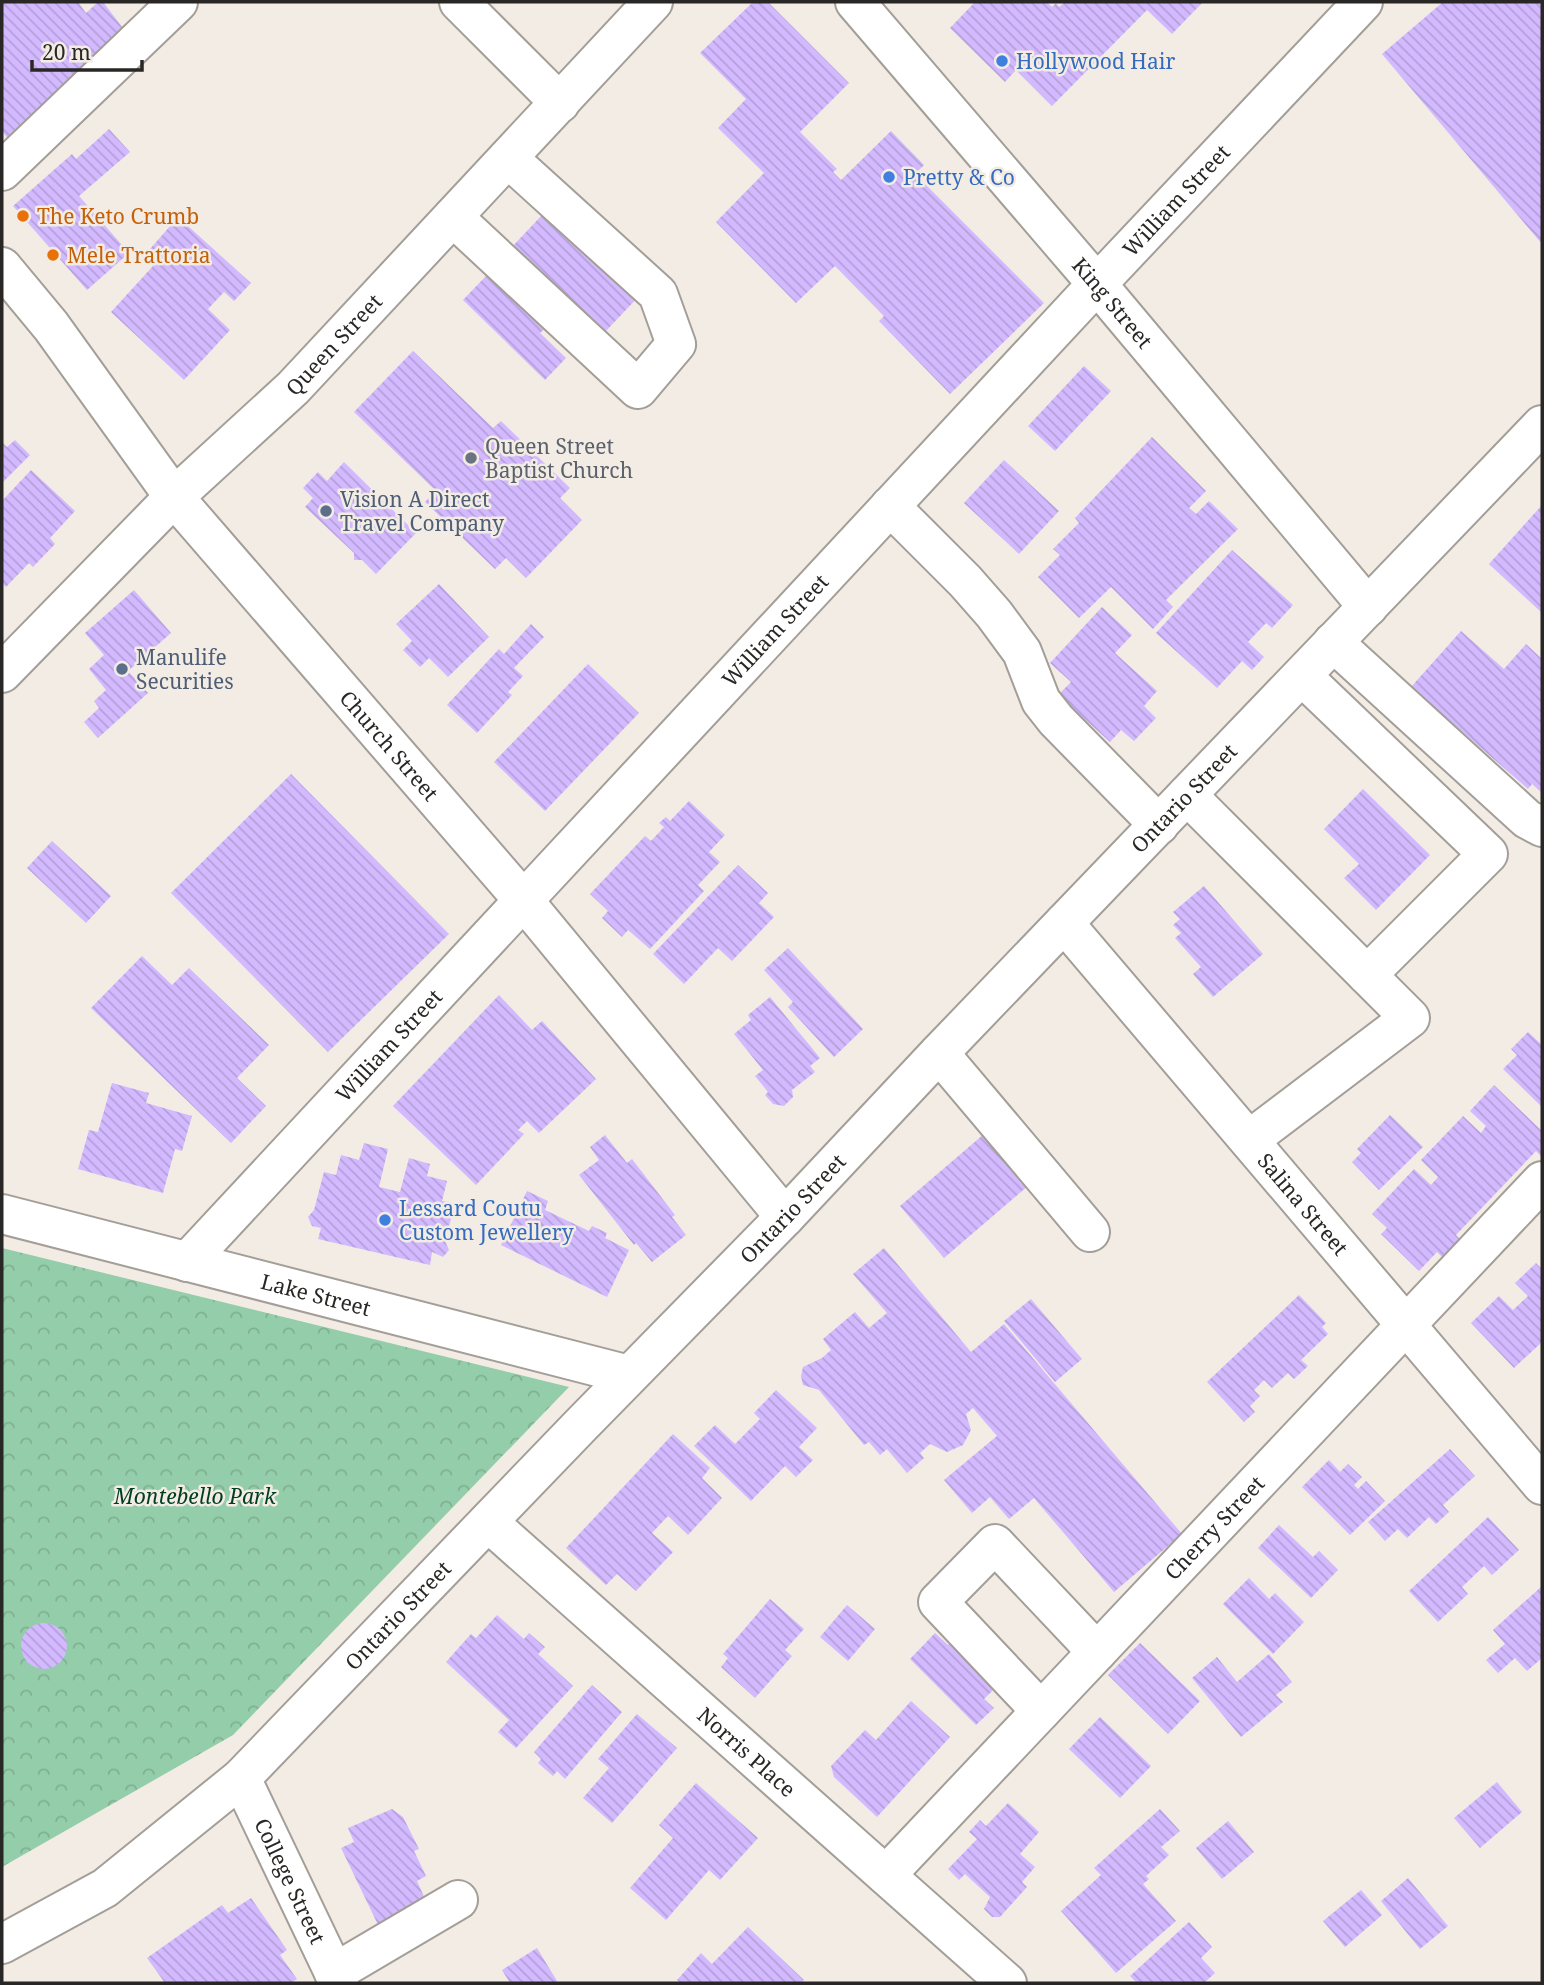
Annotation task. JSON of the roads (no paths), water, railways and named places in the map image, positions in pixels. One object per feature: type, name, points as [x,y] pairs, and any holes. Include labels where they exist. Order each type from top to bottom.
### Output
[{"type":"street","points":[[2,171],[177,2]]},
{"type":"street","points":[[459,2],[560,103]]},
{"type":"street","name":"Queen Street","points":[[2,673],[174,498],[293,388],[653,2]]},
{"type":"street","name":"King Street","points":[[855,2],[1097,284],[1368,607]]},
{"type":"street","name":"William Street","points":[[187,1262],[1363,2]]},
{"type":"street","points":[[453,217],[638,388],[676,344],[659,294],[508,158]]},
{"type":"street","name":"Church Street","points":[[2,267],[51,326],[174,498],[524,901],[785,1217]]},
{"type":"street","name":"Ontario Street","points":[[2,1944],[105,1888],[241,1778],[785,1217],[1063,923],[1542,425]]},
{"type":"street","points":[[890,506],[965,581],[1000,622],[1022,652],[1041,701],[1056,720],[1159,825]]},
{"type":"street","points":[[1334,642],[1527,819],[1542,827]]},
{"type":"street","points":[[1301,676],[1488,854],[1367,975]]},
{"type":"street","points":[[1187,795],[1410,1018],[1249,1140]]},
{"type":"street","name":"Salina Street","points":[[1063,923],[1542,1485]]},
{"type":"street","points":[[939,1053],[1090,1232]]},
{"type":"street","name":"Cherry Street","points":[[886,1875],[1542,1181]]},
{"type":"street","name":"Lake Street","points":[[2,1214],[629,1375]]},
{"type":"street","name":"Norris Place","points":[[488,1522],[1007,1983]]},
{"type":"street","points":[[1041,1711],[938,1602],[995,1544],[1097,1652]]},
{"type":"street","name":"College Street","points":[[241,1778],[337,1978]]},
{"type":"street","points":[[337,1978],[458,1900]]},
{"type":"place","name":"Hollywood Hair","points":[[1002,61]]},
{"type":"place","name":"Pretty & Co","points":[[889,177]]},
{"type":"place","name":"The Keto Crumb","points":[[23,216]]},
{"type":"place","name":"Mele Trattoria","points":[[53,255]]},
{"type":"place","name":"Queen Street Baptist Church","points":[[471,458]]},
{"type":"place","name":"Vision A Direct Travel Company","points":[[326,511]]},
{"type":"place","name":"Manulife Securities","points":[[122,669]]},
{"type":"place","name":"Lessard Coutu Custom Jewellery","points":[[385,1220]]},
{"type":"park label","name":"Montebello Park","points":[[195,1496]]}]
